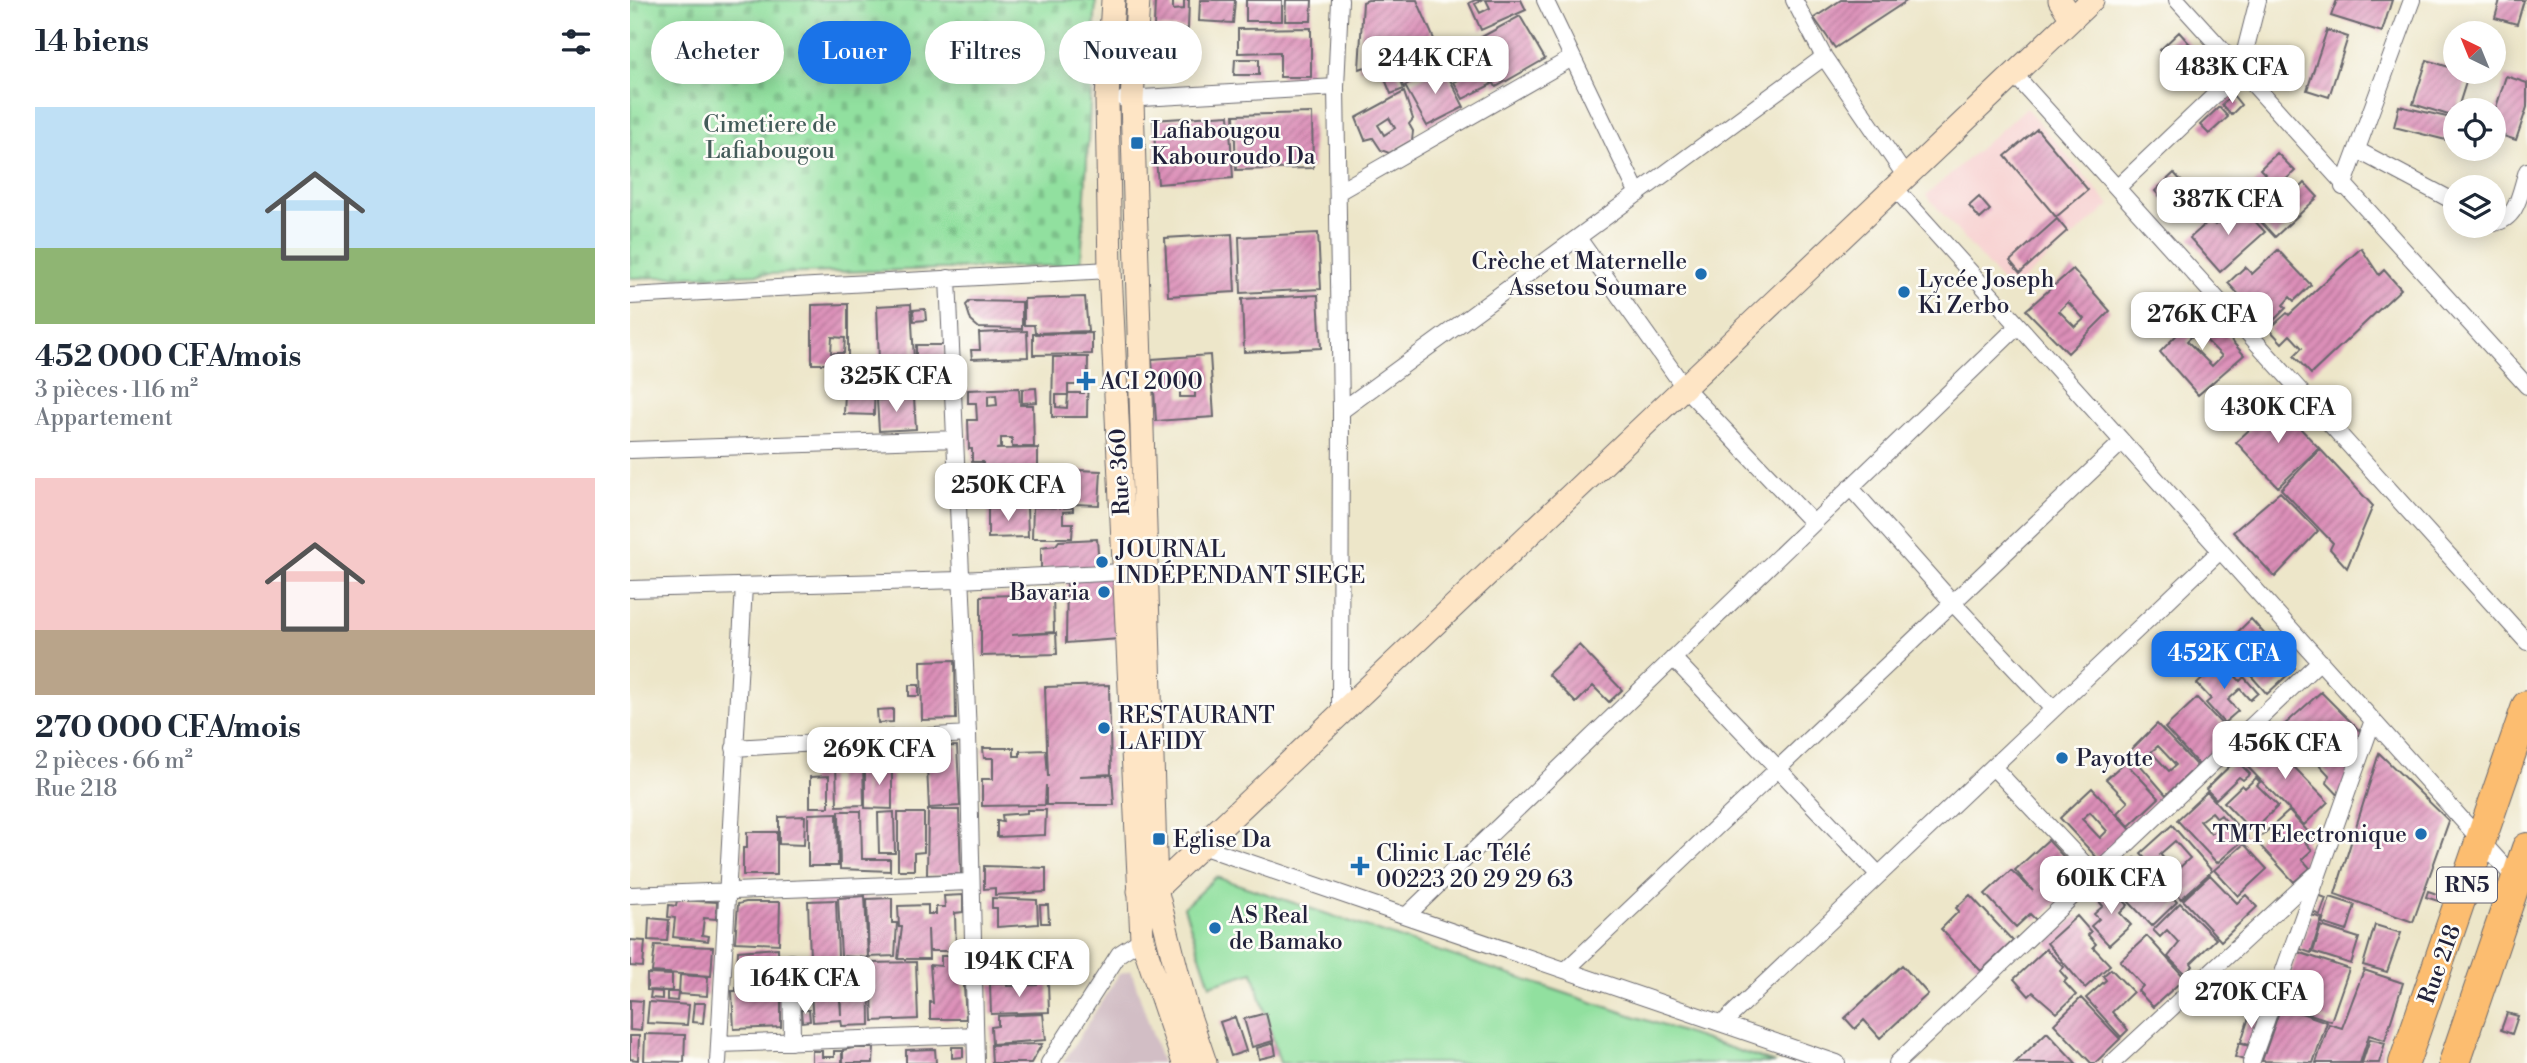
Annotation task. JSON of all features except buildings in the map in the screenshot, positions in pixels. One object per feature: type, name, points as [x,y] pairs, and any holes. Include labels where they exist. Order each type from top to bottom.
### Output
[{"type":"highway","name":"Rue 218","points":[[2404,1063],[2527,706]]},
{"type":"highway","name":"Rue 218","points":[[2454,1063],[2522,886],[2527,848]]},
{"type":"main road","name":"Rue 360","points":[[1113,0],[1107,99],[1110,270],[1124,572],[1147,890],[1205,1063]]},
{"type":"main road","name":"Rue 360","points":[[1138,0],[1132,100],[1147,890],[1142,939],[1184,1063]]},
{"type":"main road","points":[[1147,890],[1200,846],[2014,74],[2066,10],[2092,0]]},
{"type":"street","points":[[1340,0],[1336,87],[1342,411],[1340,714]]},
{"type":"street","points":[[1545,0],[1637,194]]},
{"type":"street","points":[[1794,0],[1824,57],[1900,182],[2018,326],[2522,886]]},
{"type":"street","points":[[2177,0],[2343,187],[2527,386]]},
{"type":"street","points":[[2117,188],[2240,71],[2258,0]]},
{"type":"street","points":[[2343,187],[2412,0]]},
{"type":"street","points":[[1342,411],[1824,57]]},
{"type":"street","points":[[1338,192],[1572,58]]},
{"type":"street","points":[[2014,74],[2527,642]]},
{"type":"street","points":[[1107,99],[1132,100],[1336,87]]},
{"type":"street","points":[[2357,150],[2443,196]]},
{"type":"street","points":[[2506,219],[2514,211],[2527,171]]},
{"type":"street","points":[[1578,237],[1684,387],[1813,523]]},
{"type":"street","points":[[630,296],[1110,270]]},
{"type":"street","points":[[948,278],[968,734],[976,1063]]},
{"type":"street","points":[[1406,916],[2018,326]]},
{"type":"street","points":[[630,450],[955,439]]},
{"type":"street","points":[[1566,970],[2122,442]]},
{"type":"street","points":[[1850,487],[1953,603],[2053,709]]},
{"type":"street","points":[[1723,1023],[2220,551]]},
{"type":"street","points":[[630,589],[960,580],[1124,572]]},
{"type":"street","points":[[718,1063],[744,586]]},
{"type":"street","points":[[1673,658],[1879,875]]},
{"type":"street","points":[[1897,1063],[2320,661]]},
{"type":"street","points":[[2251,1063],[2373,720]]},
{"type":"street","points":[[734,748],[968,734]]},
{"type":"street","points":[[1993,767],[2095,875]]},
{"type":"street","points":[[1200,846],[1837,1063]]},
{"type":"street","points":[[2112,1063],[2317,874]]},
{"type":"street","points":[[630,895],[970,882]]},
{"type":"street","points":[[1049,1063],[1119,954],[1142,939]]},
{"type":"street","points":[[791,962],[792,1042]]},
{"type":"street","points":[[719,1044],[975,1035]]},
{"type":"shaded area","points":[[2026,108],[2110,205],[2010,291],[1926,195]]},
{"type":"shaded area","points":[[1131,970],[1162,1063],[1063,1063],[1119,974]]},
{"type":"green space","name":"Cimetiere de Lafiabougou","points":[[630,0],[1096,0],[1095,21],[1059,21],[1059,84],[1091,84],[1081,265],[630,278]]},
{"type":"green space","points":[[1216,877],[1775,1063],[1280,1063],[1253,972],[1210,985],[1184,907]]},
{"type":"place","name":"Lafiabougou Kabouroudo Da","points":[[1137,143]]},
{"type":"place","name":"Crèche et Maternelle Assetou Soumare","points":[[1701,274]]},
{"type":"place","name":"Lycée Joseph Ki Zerbo","points":[[1904,292]]},
{"type":"place","name":"ACI 2000","points":[[1086,381]]},
{"type":"place","name":"JOURNAL INDÉPENDANT SIEGE","points":[[1102,562]]},
{"type":"place","name":"Bavaria","points":[[1104,592]]},
{"type":"place","name":"RESTAURANT LAFIDY","points":[[1104,728]]},
{"type":"place","name":"Payotte","points":[[2062,758]]},
{"type":"place","name":"TMT Electronique","points":[[2421,834]]},
{"type":"place","name":"Eglise Da","points":[[1159,839]]},
{"type":"place","name":"Clinic Lac Télé 00223 20 29 29 63","points":[[1360,866]]},
{"type":"place","name":"AS Real de Bamako","points":[[1215,928]]}]
